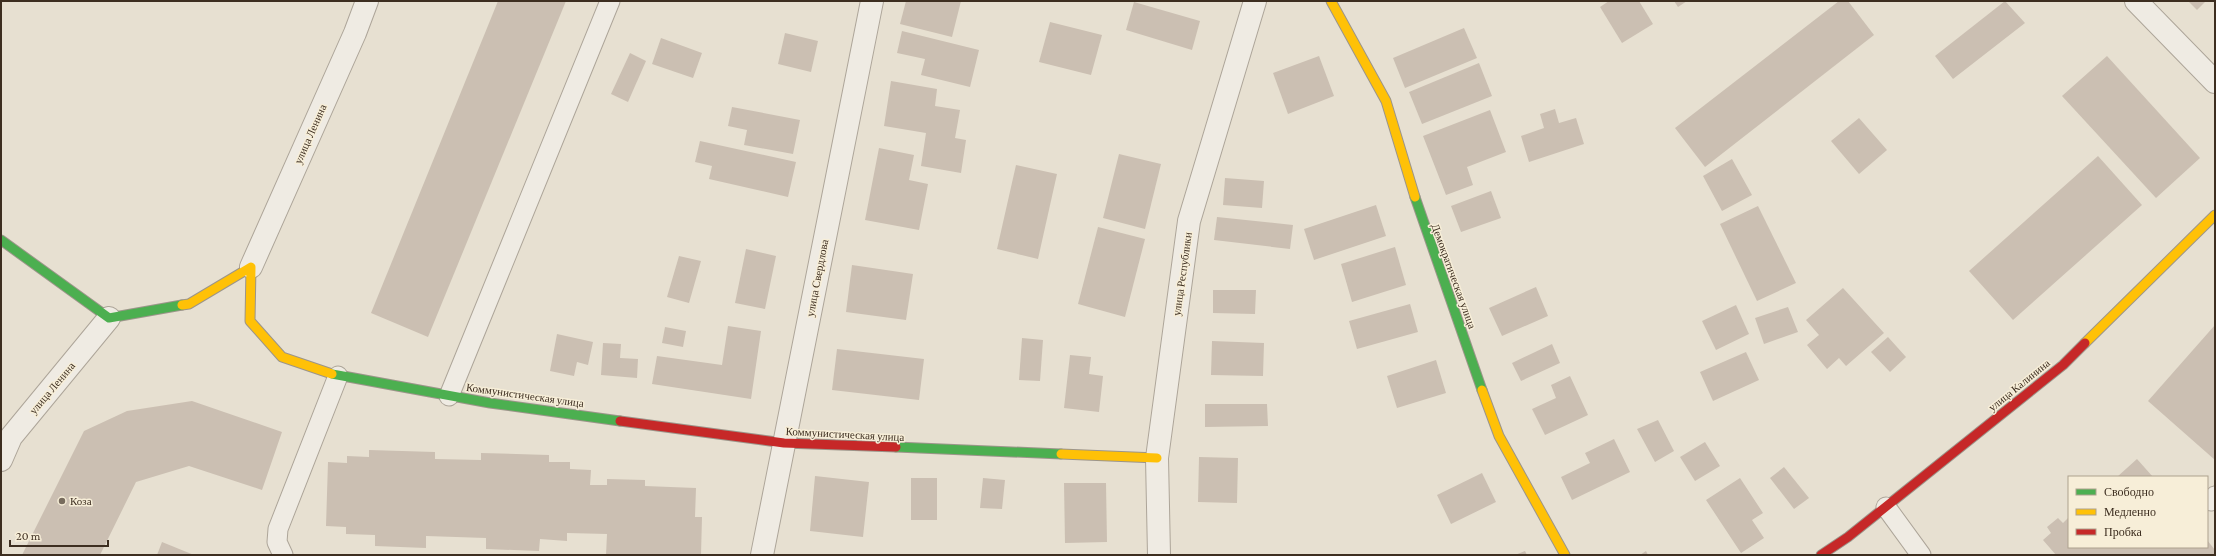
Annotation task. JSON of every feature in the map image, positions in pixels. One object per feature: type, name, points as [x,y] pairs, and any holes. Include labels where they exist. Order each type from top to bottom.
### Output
[{"type":"street","name":"улица Ленина","points":[[251,267],[355,33],[367,1]]},
{"type":"street","name":"улица Свердлова","points":[[762,555],[872,1]]},
{"type":"street","name":"улица Республики","points":[[1159,555],[1157,458],[1189,220],[1255,1]]},
{"type":"street","name":"Демократическая улица","points":[[1331,1],[1386,101],[1422,221],[1499,436],[1565,555]]},
{"type":"street","points":[[2136,1],[2215,82]]},
{"type":"street","name":"улица Калинина","points":[[1821,555],[1848,537],[2063,365],[2215,215]]},
{"type":"street","points":[[1,240],[109,318],[189,304],[251,267]]},
{"type":"street","name":"Коммунистическая улица","points":[[251,267],[250,321],[282,357],[338,376],[449,396],[784,443],[1157,458]]},
{"type":"street","name":"улица Ленина","points":[[1,460],[11,437],[109,318]]},
{"type":"lane","points":[[449,396],[610,1]]},
{"type":"lane","points":[[283,555],[277,542],[278,529],[338,376]]},
{"type":"lane","points":[[1886,507],[1921,555]]},
{"type":"building","points":[[498,1],[566,1],[428,337],[371,313]]},
{"type":"building","points":[[906,1],[961,1],[952,37],[900,24]]},
{"type":"building","points":[[1609,1],[1639,1],[1653,24],[1622,43],[1600,7]]},
{"type":"building","points":[[1674,1],[1687,1],[1678,7]]},
{"type":"building","points":[[1839,1],[1848,1],[1874,35],[1705,167],[1675,128]]},
{"type":"building","points":[[2005,1],[2025,23],[1953,79],[1935,56]]},
{"type":"building","points":[[2188,1],[2206,1],[2197,10]]},
{"type":"building","points":[[1134,2],[1200,21],[1192,50],[1126,30]]},
{"type":"building","points":[[1050,22],[1102,35],[1091,75],[1039,62]]},
{"type":"building","points":[[1464,28],[1477,58],[1405,88],[1393,58]]},
{"type":"building","points":[[902,31],[979,50],[970,87],[921,75],[925,59],[897,53]]},
{"type":"building","points":[[785,33],[818,41],[811,72],[778,64]]},
{"type":"building","points":[[661,38],[702,53],[693,78],[652,64]]},
{"type":"building","points":[[630,53],[646,61],[628,102],[611,94]]},
{"type":"building","points":[[1319,56],[1334,96],[1288,114],[1273,73]]},
{"type":"building","points":[[2107,56],[2200,158],[2156,198],[2062,96]]},
{"type":"building","points":[[1479,63],[1492,96],[1422,124],[1409,92]]},
{"type":"building","points":[[891,81],[937,89],[935,106],[960,110],[955,138],[966,140],[961,173],[921,166],[926,133],[884,126]]},
{"type":"building","points":[[732,107],[800,120],[793,154],[744,145],[747,130],[728,126]]},
{"type":"building","points":[[1555,109],[1559,123],[1576,118],[1584,144],[1529,162],[1521,136],[1544,128],[1540,114]]},
{"type":"building","points":[[1490,110],[1506,152],[1467,167],[1473,185],[1446,195],[1423,136]]},
{"type":"building","points":[[1859,118],[1887,150],[1859,174],[1831,141]]},
{"type":"building","points":[[700,141],[796,162],[788,197],[709,179],[712,166],[695,162]]},
{"type":"building","points":[[879,148],[914,155],[909,180],[928,184],[919,230],[865,220]]},
{"type":"building","points":[[1119,154],[1161,164],[1145,229],[1103,218]]},
{"type":"building","points":[[2098,156],[2142,205],[2013,320],[1969,271]]},
{"type":"building","points":[[1732,159],[1752,195],[1722,211],[1703,176]]},
{"type":"building","points":[[1016,165],[1057,174],[1038,259],[997,249]]},
{"type":"building","points":[[1225,178],[1264,181],[1262,208],[1223,205]]},
{"type":"building","points":[[1491,191],[1501,218],[1461,232],[1451,206]]},
{"type":"building","points":[[1376,205],[1386,236],[1314,260],[1304,229]]},
{"type":"building","points":[[1758,206],[1796,283],[1757,301],[1720,224]]},
{"type":"building","points":[[1217,217],[1293,225],[1290,249],[1214,240]]},
{"type":"building","points":[[1098,227],[1145,239],[1125,317],[1078,304]]},
{"type":"building","points":[[1395,247],[1406,285],[1352,302],[1341,264]]},
{"type":"building","points":[[746,249],[776,256],[765,309],[735,303]]},
{"type":"building","points":[[679,256],[701,261],[689,303],[667,297]]},
{"type":"building","points":[[852,265],[913,274],[906,320],[846,312]]},
{"type":"building","points":[[1536,287],[1548,316],[1502,336],[1489,308]]},
{"type":"building","points":[[1843,288],[1884,333],[1846,366],[1839,358],[1827,369],[1807,345],[1819,335],[1806,320]]},
{"type":"building","points":[[1213,290],[1256,290],[1255,314],[1213,313]]},
{"type":"building","points":[[1410,304],[1418,332],[1357,349],[1349,321]]},
{"type":"building","points":[[1736,305],[1749,334],[1716,350],[1702,321]]},
{"type":"building","points":[[1788,307],[1798,332],[1764,344],[1755,318]]},
{"type":"building","points":[[2215,325],[2215,460],[2148,401]]},
{"type":"building","points":[[728,326],[761,331],[751,399],[652,384],[657,356],[722,365]]},
{"type":"building","points":[[665,327],[686,331],[683,347],[662,343]]},
{"type":"building","points":[[557,334],[593,342],[588,365],[577,362],[574,376],[550,371]]},
{"type":"building","points":[[1888,337],[1906,357],[1890,372],[1871,352]]},
{"type":"building","points":[[1022,338],[1043,340],[1040,381],[1019,380]]},
{"type":"building","points":[[1212,341],[1264,343],[1263,376],[1211,375]]},
{"type":"building","points":[[603,343],[621,344],[620,358],[638,359],[637,378],[601,375]]},
{"type":"building","points":[[1552,344],[1560,363],[1521,381],[1512,363]]},
{"type":"building","points":[[837,349],[924,359],[919,400],[832,390]]},
{"type":"building","points":[[1746,352],[1759,380],[1713,401],[1700,372]]},
{"type":"building","points":[[1070,355],[1091,357],[1089,374],[1103,376],[1099,412],[1064,408]]},
{"type":"building","points":[[1436,360],[1446,393],[1397,408],[1387,376]]},
{"type":"building","points":[[1570,376],[1588,415],[1545,435],[1532,409],[1556,398],[1551,385]]},
{"type":"building","points":[[192,401],[282,432],[262,490],[189,466],[136,482],[100,555],[22,555],[84,431],[127,411]]},
{"type":"building","points":[[1205,404],[1267,404],[1268,426],[1205,427]]},
{"type":"building","points":[[1658,420],[1674,451],[1655,462],[1637,429]]},
{"type":"building","points":[[1614,439],[1630,472],[1572,500],[1561,477],[1590,463],[1585,453]]},
{"type":"building","points":[[1705,442],[1720,466],[1695,481],[1680,457]]},
{"type":"building","points":[[369,450],[435,452],[435,459],[481,460],[481,453],[549,455],[549,462],[570,462],[570,469],[591,470],[590,485],[607,485],[607,479],[645,480],[645,486],[696,488],[695,517],[702,517],[701,555],[606,555],[607,534],[567,533],[567,541],[540,539],[539,551],[486,549],[486,538],[426,536],[426,548],[375,546],[375,535],[346,534],[346,527],[326,526],[328,462],[347,463],[347,456],[369,457]]},
{"type":"building","points":[[1199,457],[1238,458],[1237,503],[1198,502]]},
{"type":"building","points":[[2137,459],[2152,476],[2118,476]]},
{"type":"building","points":[[1784,467],[1809,498],[1794,509],[1770,478]]},
{"type":"building","points":[[1482,473],[1496,502],[1451,524],[1437,495]]},
{"type":"building","points":[[815,476],[869,482],[863,537],[810,531]]},
{"type":"building","points":[[911,478],[937,478],[937,520],[911,520]]},
{"type":"building","points":[[983,478],[1005,480],[1002,509],[980,508]]},
{"type":"building","points":[[1740,478],[1763,513],[1752,520],[1764,538],[1741,553],[1706,500]]},
{"type":"building","points":[[1064,483],[1106,483],[1107,542],[1065,543]]},
{"type":"building","points":[[2058,518],[2063,523],[2068,518],[2068,548],[2208,548],[2208,541],[2215,550],[2215,555],[2056,555],[2043,540],[2051,533],[2047,527]]},
{"type":"building","points":[[162,542],[194,555],[157,555]]},
{"type":"building","points":[[1525,551],[1527,555],[1515,555]]},
{"type":"building","points":[[1646,551],[1648,555],[1640,555]]},
{"type":"traffic: fast","points":[[1415,197],[1482,390]]},
{"type":"traffic: fast","points":[[1,240],[109,318],[182,305]]},
{"type":"traffic: fast","points":[[332,374],[490,403],[620,421]]},
{"type":"traffic: fast","points":[[896,447],[1061,454]]},
{"type":"traffic: slow","points":[[1331,1],[1386,101],[1415,197]]},
{"type":"traffic: slow","points":[[2085,343],[2215,215]]},
{"type":"traffic: slow","points":[[182,305],[189,304],[251,267],[250,321],[282,357],[332,374]]},
{"type":"traffic: slow","points":[[1482,390],[1499,436],[1565,555]]},
{"type":"traffic: slow","points":[[1061,454],[1157,458]]},
{"type":"traffic: jam","points":[[1821,555],[1848,537],[2063,365],[2085,343]]},
{"type":"traffic: jam","points":[[620,421],[784,443],[896,447]]},
{"type":"place","name":"Коза","points":[[62,501]]}]
